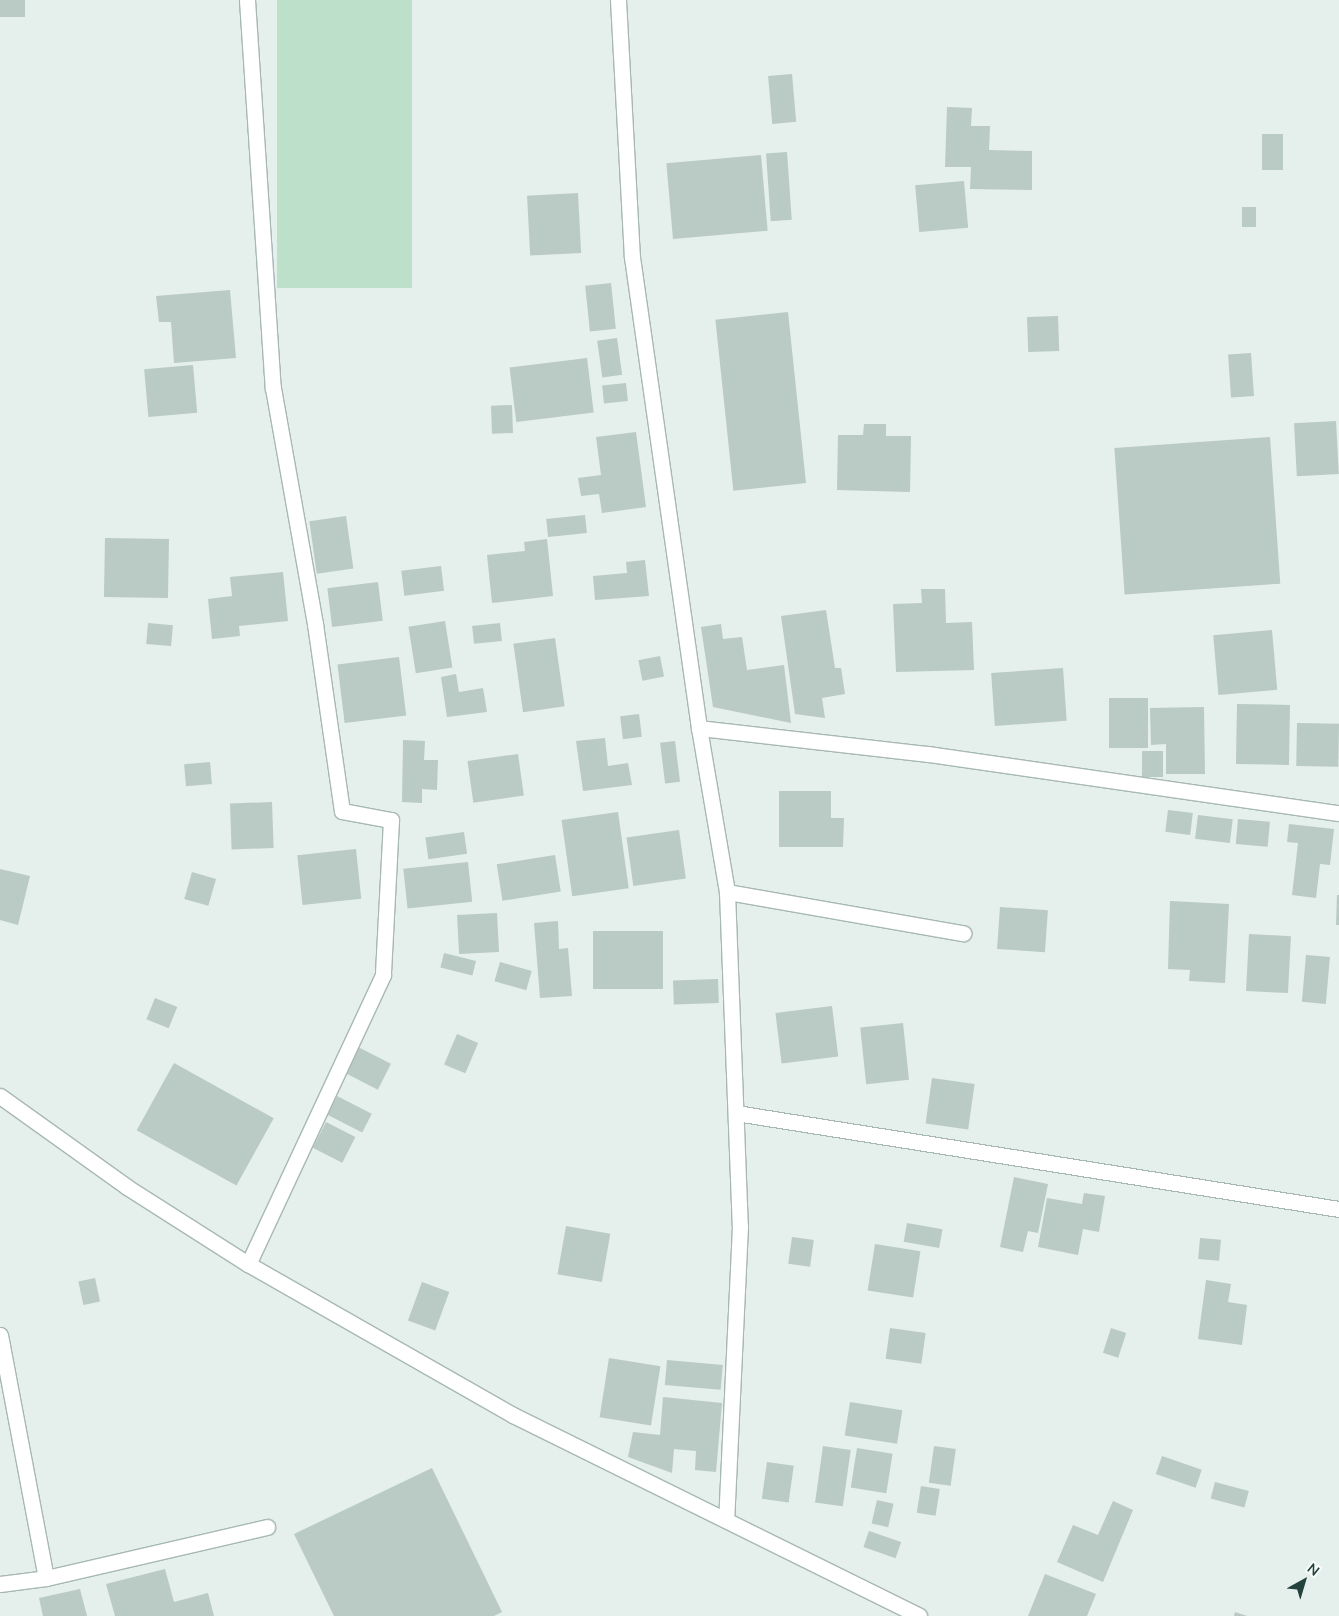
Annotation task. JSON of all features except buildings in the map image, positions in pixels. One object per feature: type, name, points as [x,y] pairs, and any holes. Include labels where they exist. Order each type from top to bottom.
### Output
[{"type":"street","points":[[247,0],[273,388],[315,624],[342,811],[391,820],[382,975],[248,1264]]},
{"type":"street","points":[[618,0],[632,257],[699,728],[727,892],[740,1226],[726,1519]]},
{"type":"street","points":[[699,728],[928,754],[1339,813]]},
{"type":"street","points":[[727,892],[963,933]]},
{"type":"street","points":[[0,1096],[128,1187],[248,1264],[513,1415],[919,1616]]},
{"type":"street","points":[[736,1113],[1339,1209]]},
{"type":"street","points":[[0,1335],[46,1578]]},
{"type":"street","points":[[0,1584],[46,1578],[267,1527]]},
{"type":"green space","points":[[277,0],[412,0],[412,288],[277,288]]}]
